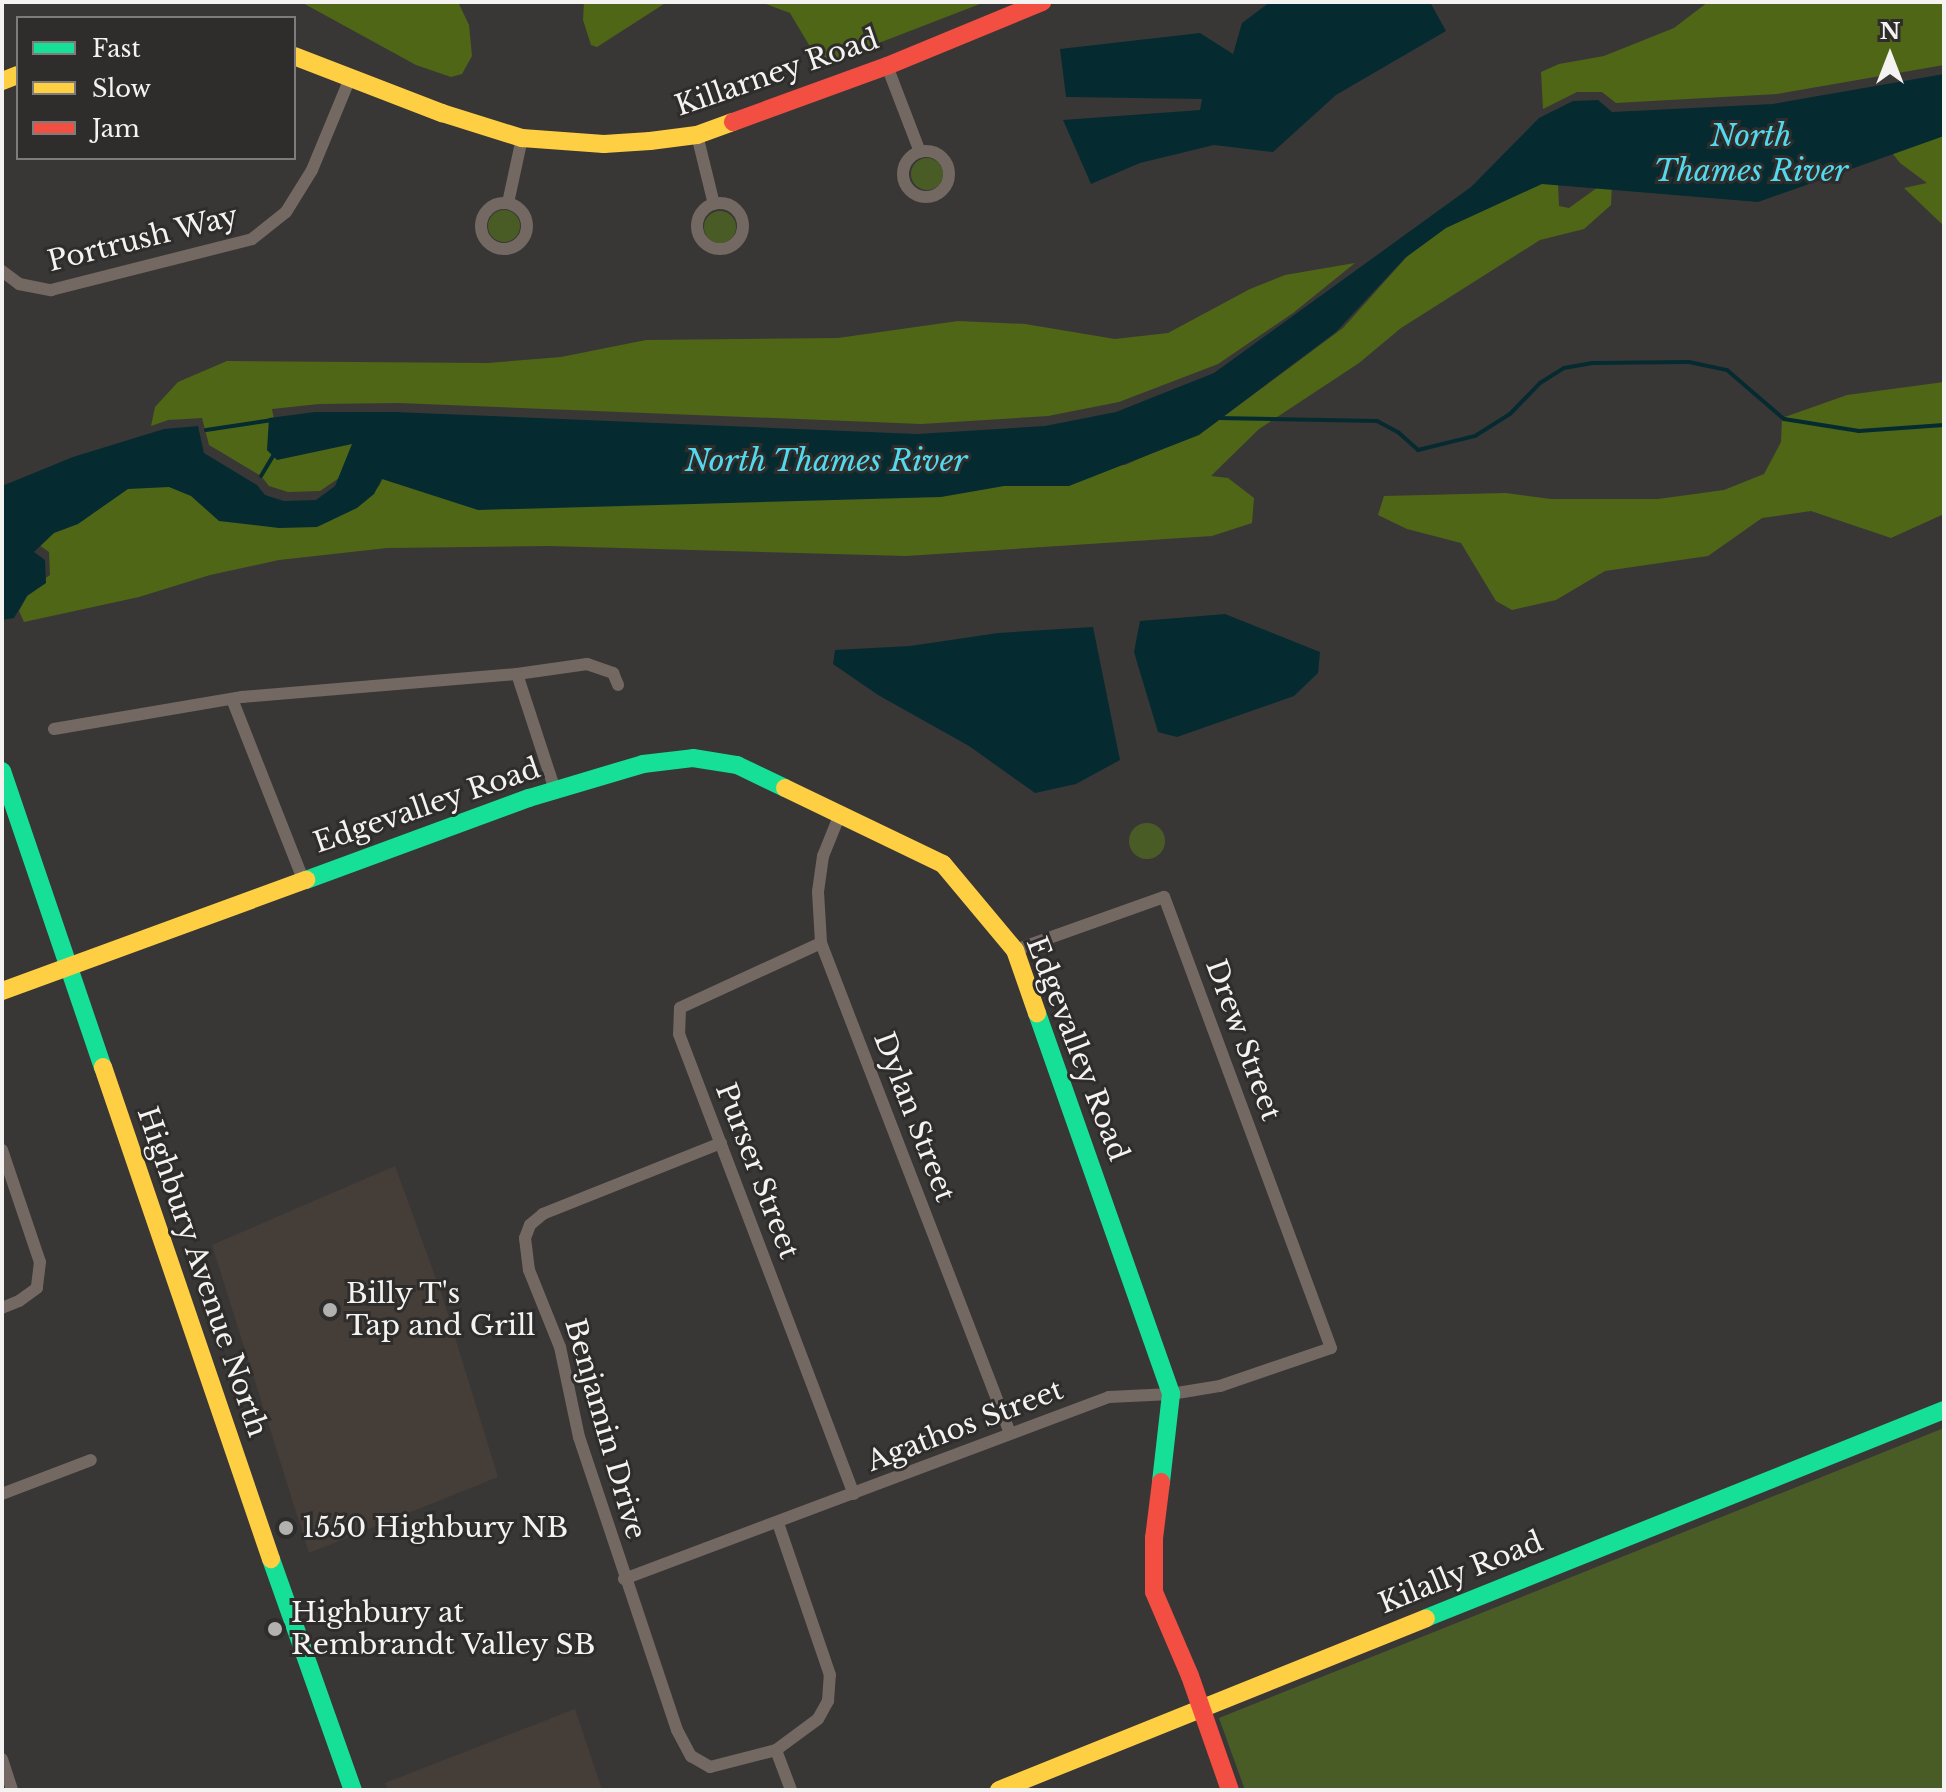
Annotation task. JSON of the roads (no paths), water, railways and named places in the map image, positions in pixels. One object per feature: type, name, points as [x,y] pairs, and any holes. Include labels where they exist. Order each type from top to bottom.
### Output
[{"type":"street","name":"Killarney Road","points":[[296,57],[442,113],[522,138],[604,144],[697,135],[887,66],[1042,2]]},
{"type":"street","points":[[887,66],[920,152]]},
{"type":"street","name":"Portrush Way","points":[[2,271],[19,284],[51,290],[252,239],[286,212],[312,170],[351,76]]},
{"type":"street","points":[[697,135],[714,204]]},
{"type":"street","points":[[508,203],[522,138]]},
{"type":"street","points":[[54,729],[232,699],[517,674],[587,664],[613,673],[618,685]]},
{"type":"street","points":[[517,674],[555,790]]},
{"type":"street","points":[[232,699],[303,879]]},
{"type":"street","name":"Edgevalley Road","points":[[2,991],[303,879],[555,790],[643,764],[693,758],[737,765],[943,864],[1015,950],[1171,1394],[1154,1538],[1154,1592],[1230,1790]]},
{"type":"street","name":"Highbury Avenue North","points":[[2,771],[353,1790]]},
{"type":"street","name":"Dylan Street","points":[[840,814],[823,856],[818,892],[821,943],[1010,1433]]},
{"type":"street","name":"Drew Street","points":[[1015,950],[1164,897],[1331,1348]]},
{"type":"street","name":"Purser Street","points":[[821,943],[680,1008],[679,1034],[854,1494]]},
{"type":"street","name":"Benjamin Drive","points":[[721,1143],[543,1214],[530,1225],[525,1238],[529,1270],[560,1347],[579,1437],[624,1579],[677,1730],[691,1756],[710,1767],[776,1750],[818,1719],[828,1701],[830,1675],[778,1523]]},
{"type":"street","points":[[2,1150],[40,1262],[37,1288],[2,1308]]},
{"type":"street","name":"Agathos Street","points":[[624,1579],[1109,1397],[1171,1394],[1220,1386],[1331,1348]]},
{"type":"street","name":"Kilally Road","points":[[999,1790],[1944,1410]]},
{"type":"street","points":[[2,1494],[91,1460]]},
{"type":"street","points":[[776,1750],[791,1790]]},
{"type":"street","points":[[2,1759],[12,1790]]},
{"type":"water","points":[[1270,2],[1430,2],[1446,31],[1336,95],[1273,152],[1214,145],[1140,163],[1091,184],[1063,120],[1200,110],[1202,99],[1066,97],[1060,49],[1200,33],[1233,54],[1242,23]]},
{"type":"water","name":"North Thames River","points":[[1944,74],[1944,136],[1758,202],[1542,184],[1446,228],[1405,258],[1336,332],[1199,435],[1069,486],[1004,486],[941,497],[478,510],[382,479],[374,494],[357,508],[317,527],[279,528],[219,521],[191,496],[169,487],[128,489],[78,524],[54,533],[34,552],[45,560],[46,583],[27,596],[14,618],[2,620],[2,486],[73,457],[164,429],[198,426],[204,453],[257,485],[265,495],[284,501],[316,500],[335,486],[352,444],[277,460],[267,450],[269,418],[315,412],[395,412],[917,434],[1045,426],[1116,412],[1214,373],[1471,187],[1539,118],[1573,101],[1598,100],[1612,112],[1773,104]]},
{"type":"water","points":[[1225,614],[1320,652],[1318,673],[1294,696],[1177,737],[1158,732],[1134,652],[1140,621]]},
{"type":"water","points":[[1093,627],[1120,760],[1076,784],[1035,793],[969,746],[878,695],[833,664],[835,650],[910,646],[998,633]]},
{"type":"waterway","points":[[1218,418],[1377,421],[1398,432],[1418,450],[1475,436],[1510,414],[1540,383],[1564,368],[1593,363],[1689,362],[1727,370],[1784,419],[1859,431],[1944,425]]},
{"type":"waterway","name":"North Thames River","points":[[206,430],[272,420]]},
{"type":"waterway","points":[[261,476],[276,451]]},
{"type":"place","name":"Billy T's Tap and Grill","points":[[330,1310]]},
{"type":"place","name":"1550 Highbury NB","points":[[286,1528]]},
{"type":"place","name":"Highbury at Rembrandt Valley SB","points":[[275,1629]]}]
